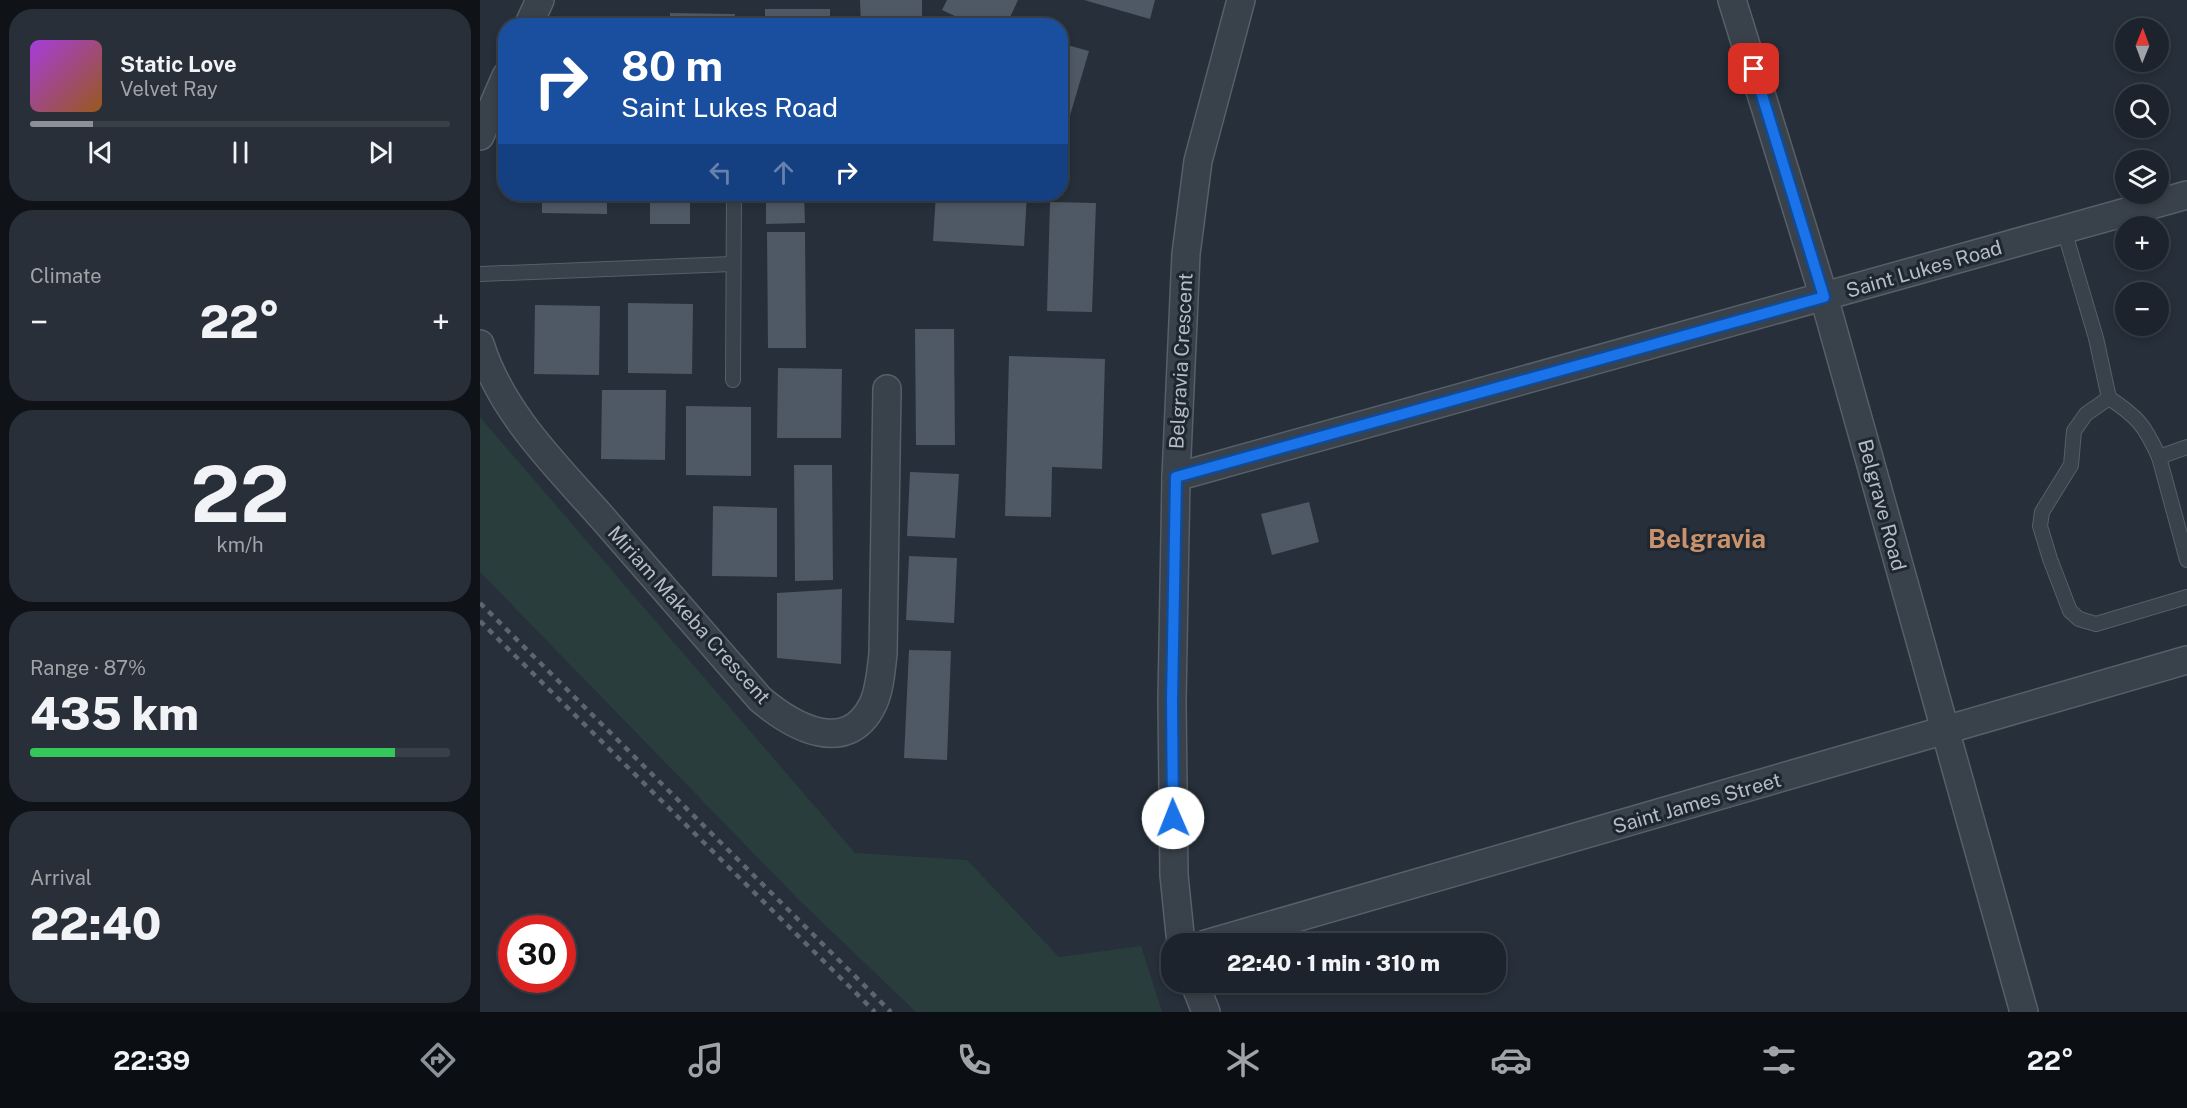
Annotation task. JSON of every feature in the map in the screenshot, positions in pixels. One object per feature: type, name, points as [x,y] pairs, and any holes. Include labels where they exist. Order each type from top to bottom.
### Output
[{"type":"street","points":[[532,18],[540,0]]},
{"type":"street","name":"Belgravia Crescent","points":[[1180,933],[1174,875],[1172,799],[1176,477],[1186,254],[1198,161],[1241,0]]},
{"type":"street","name":"Belgrave Road","points":[[1732,0],[1824,297],[2024,1012]]},
{"type":"street","points":[[480,136],[498,94]]},
{"type":"street","name":"Saint Lukes Road","points":[[1176,477],[2187,195]]},
{"type":"street","name":"Miriam Makeba Crescent","points":[[480,344],[487,367],[504,399],[540,446],[760,699],[781,717],[802,728],[823,734],[847,730],[862,720],[873,703],[880,681],[884,654],[887,389]]},
{"type":"street","name":"Saint James Street","points":[[1244,933],[2187,660]]},
{"type":"street","points":[[1198,993],[1206,1012]]},
{"type":"lane","points":[[733,380],[734,201]]},
{"type":"lane","points":[[2064,230],[2096,338],[2109,398],[2133,414],[2148,433],[2159,457],[2187,560]]},
{"type":"lane","points":[[480,274],[732,264]]},
{"type":"lane","points":[[2109,398],[2086,414],[2074,431],[2071,465],[2042,512],[2040,526],[2070,611],[2079,619],[2096,624],[2187,597]]},
{"type":"lane","points":[[2159,457],[2187,447]]},
{"type":"shaded area","points":[[480,417],[855,853],[967,860],[1059,957],[1141,946],[1162,1012],[916,1012],[800,901],[480,572]]},
{"type":"building","points":[[860,0],[922,0],[922,18],[861,18]]},
{"type":"building","points":[[947,0],[1018,0],[1010,18],[959,18],[942,10]]},
{"type":"building","points":[[1084,0],[1155,0],[1150,19]]},
{"type":"building","points":[[765,9],[830,9],[830,18],[765,18]]},
{"type":"building","points":[[670,13],[735,14],[735,18],[670,18]]},
{"type":"building","points":[[1068,45],[1089,51],[1068,122]]},
{"type":"building","points":[[542,201],[607,201],[607,214],[542,213]]},
{"type":"building","points":[[650,201],[690,201],[690,224],[650,224]]},
{"type":"building","points":[[766,201],[804,201],[805,223],[766,224]]},
{"type":"building","points":[[936,201],[1027,201],[1024,246],[933,241]]},
{"type":"building","points":[[1050,202],[1096,203],[1092,312],[1047,311]]},
{"type":"building","points":[[767,232],[805,232],[806,348],[768,348]]},
{"type":"building","points":[[628,303],[693,304],[692,374],[628,373]]},
{"type":"building","points":[[535,305],[600,306],[599,375],[534,374]]},
{"type":"building","points":[[915,329],[954,329],[955,445],[916,445]]},
{"type":"building","points":[[1009,356],[1105,359],[1102,469],[1052,467],[1051,517],[1005,516]]},
{"type":"building","points":[[778,368],[842,369],[841,438],[777,438]]},
{"type":"building","points":[[602,390],[666,390],[665,460],[601,459]]},
{"type":"building","points":[[686,406],[751,407],[751,476],[686,475]]},
{"type":"building","points":[[794,465],[832,465],[833,580],[795,581]]},
{"type":"building","points":[[910,472],[959,474],[955,538],[907,536]]},
{"type":"building","points":[[1309,502],[1319,542],[1272,555],[1261,514]]},
{"type":"building","points":[[713,506],[777,508],[777,577],[712,576]]},
{"type":"building","points":[[909,556],[957,558],[954,623],[906,620]]},
{"type":"building","points":[[842,589],[841,664],[777,658],[777,593]]},
{"type":"building","points":[[909,650],[951,651],[947,760],[904,758]]},
{"type":"railway","points":[[480,603],[891,1012]]},
{"type":"railway","points":[[480,621],[875,1012]]},
{"type":"district","name":"Belgravia","points":[[1707,539]]},
{"type":"route","points":[[1173,818],[1172,701],[1176,477],[1824,297],[1754,69]]}]
